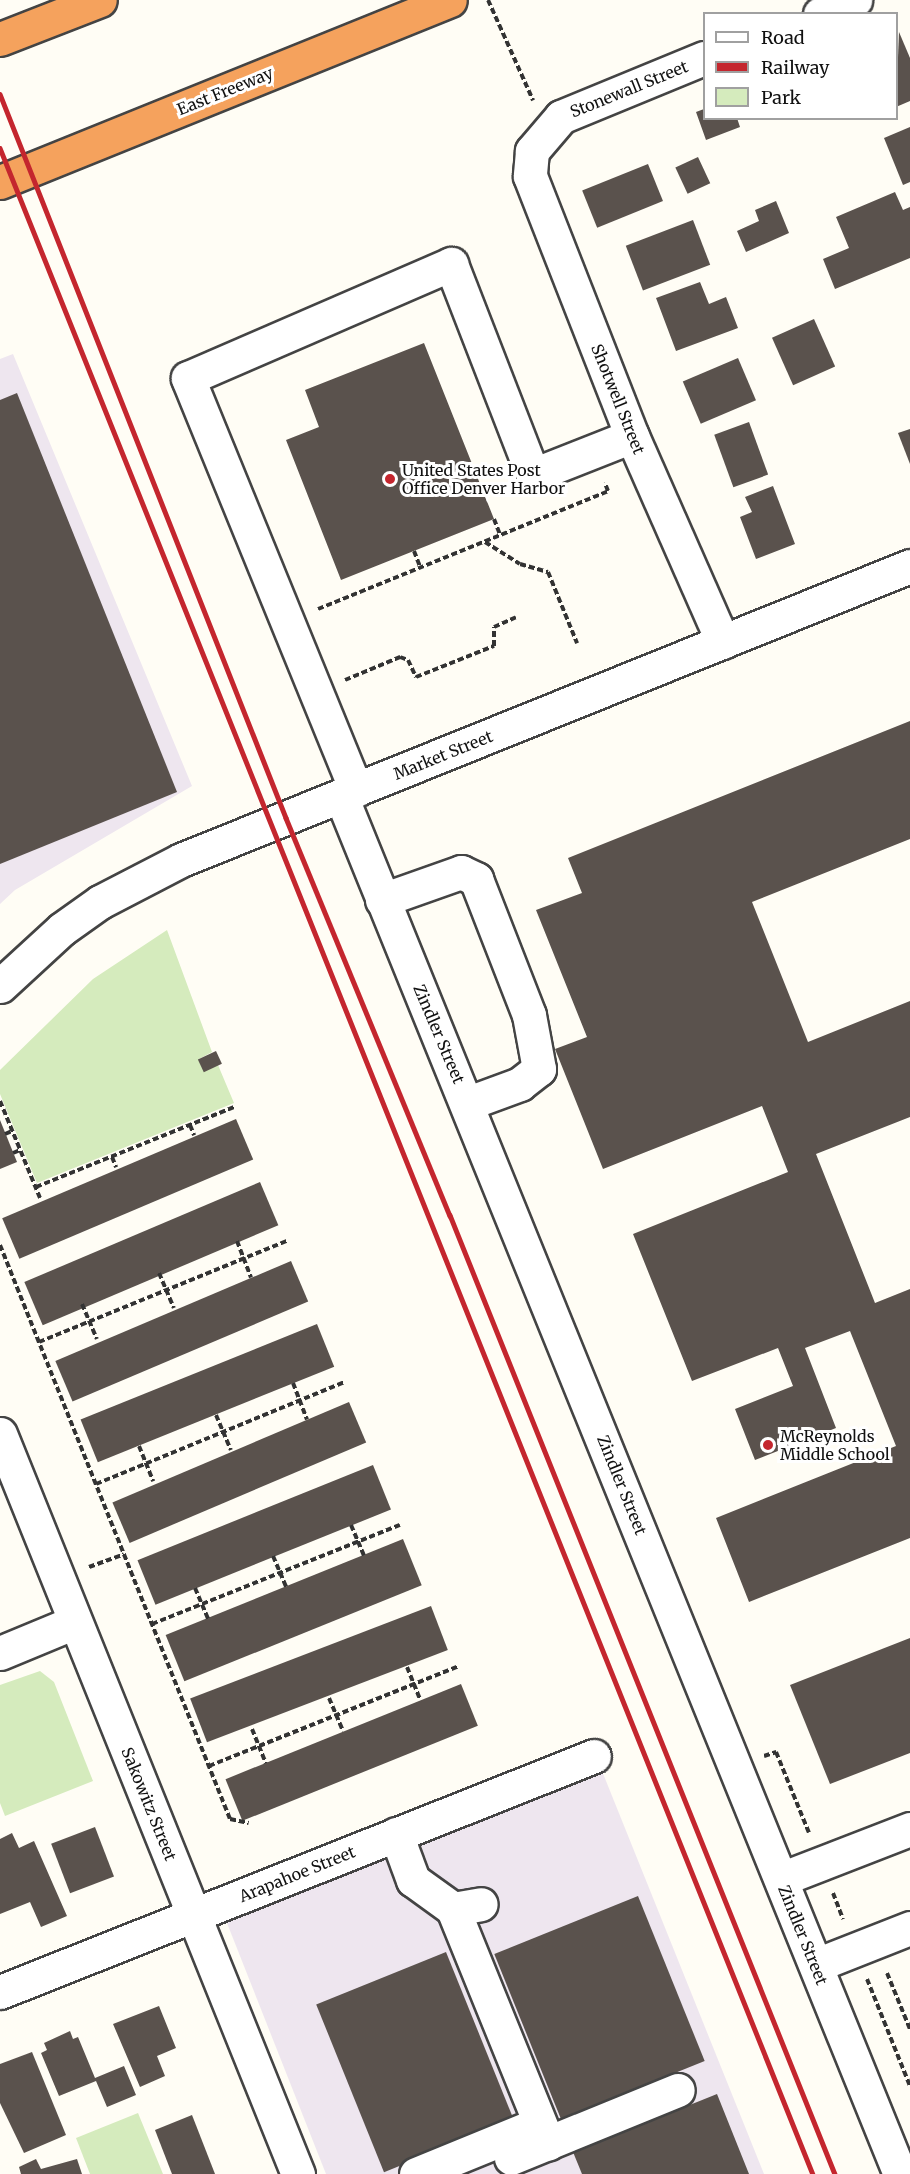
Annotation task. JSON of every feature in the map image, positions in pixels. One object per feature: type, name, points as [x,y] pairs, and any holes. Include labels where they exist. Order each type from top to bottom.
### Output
[{"type":"highway","points":[[0,39],[100,0]]},
{"type":"highway","name":"East Freeway","points":[[0,183],[450,0]]},
{"type":"highway","points":[[0,188],[37,168]]},
{"type":"street","points":[[825,12],[855,0]]},
{"type":"street","name":"Stonewall Street","points":[[532,151],[561,117],[580,107],[703,59]]},
{"type":"street","name":"Shotwell Street","points":[[532,151],[530,176],[632,436],[723,642]]},
{"type":"street","name":"Zindler Street","points":[[632,436],[533,475],[452,264],[188,378],[348,793],[382,900],[468,1103],[900,2174]]},
{"type":"street","name":"Market Street","points":[[0,986],[62,929],[110,897],[181,860],[910,566]]},
{"type":"street","points":[[382,900],[461,872],[476,879],[529,1014],[539,1069],[520,1084],[468,1103]]},
{"type":"street","name":"Sakowitz Street","points":[[0,1434],[298,2174]]},
{"type":"street","points":[[0,1653],[75,1622]]},
{"type":"street","name":"Arapahoe Street","points":[[0,1992],[594,1756]]},
{"type":"street","points":[[781,1880],[910,1829]]},
{"type":"street","points":[[396,1834],[413,1880],[467,1907],[544,2133]]},
{"type":"street","points":[[816,1965],[910,1928]]},
{"type":"street","points":[[416,2174],[511,2157],[544,2133],[678,2090]]},
{"type":"path","points":[[488,0],[534,102]]},
{"type":"path","points":[[318,620],[314,610],[608,492],[604,481]]},
{"type":"path","points":[[494,519],[500,535]]},
{"type":"path","points":[[484,541],[520,564],[548,572],[577,643]]},
{"type":"path","points":[[414,551],[420,567]]},
{"type":"path","points":[[339,686],[344,680],[400,657],[408,660],[416,677],[494,646],[494,627],[516,617]]},
{"type":"path","points":[[0,1101],[40,1198]]},
{"type":"path","points":[[36,1187],[234,1107]]},
{"type":"path","points":[[190,1125],[194,1136]]},
{"type":"path","points":[[5,1134],[12,1131]]},
{"type":"path","points":[[13,1153],[20,1150]]},
{"type":"path","points":[[112,1157],[116,1167]]},
{"type":"path","points":[[237,1241],[251,1277]]},
{"type":"path","points":[[39,1342],[287,1241]]},
{"type":"path","points":[[0,1245],[230,1819],[249,1823]]},
{"type":"path","points":[[159,1273],[174,1308]]},
{"type":"path","points":[[82,1304],[97,1339]]},
{"type":"path","points":[[96,1484],[345,1382]]},
{"type":"path","points":[[293,1383],[307,1419]]},
{"type":"path","points":[[216,1415],[231,1450]]},
{"type":"path","points":[[139,1446],[153,1481]]},
{"type":"path","points":[[351,1525],[364,1555]]},
{"type":"path","points":[[152,1624],[400,1525]]},
{"type":"path","points":[[85,1568],[124,1554]]},
{"type":"path","points":[[273,1556],[286,1587]]},
{"type":"path","points":[[195,1588],[208,1619]]},
{"type":"path","points":[[407,1666],[420,1700]]},
{"type":"path","points":[[209,1766],[459,1666]]},
{"type":"path","points":[[329,1698],[343,1731]]},
{"type":"path","points":[[252,1729],[266,1762]]},
{"type":"path","points":[[736,1767],[776,1752],[821,1864],[910,2029]]},
{"type":"path","points":[[865,1946],[910,2086]]},
{"type":"shaded area","points":[[13,354],[192,786],[15,890],[0,904],[0,359]]},
{"type":"shaded area","points":[[602,1771],[764,2174],[326,2174],[225,1918]]},
{"type":"green space","points":[[167,930],[212,1052],[199,1059],[218,1065],[234,1103],[37,1183],[0,1094],[0,1070],[93,979]]},
{"type":"green space","points":[[40,1671],[54,1682],[93,1781],[5,1816],[0,1803],[0,1685]]},
{"type":"green space","points":[[138,2113],[163,2174],[90,2174],[76,2138]]},
{"type":"building","points":[[899,32],[910,58],[910,101],[898,106]]},
{"type":"building","points":[[703,109],[703,120],[738,120],[740,127],[706,140],[696,112]]},
{"type":"building","points":[[910,127],[910,182],[903,185],[884,138]]},
{"type":"building","points":[[698,157],[710,183],[688,194],[675,168]]},
{"type":"building","points":[[648,164],[663,201],[597,228],[582,191]]},
{"type":"building","points":[[895,192],[903,210],[910,207],[910,258],[835,289],[823,259],[849,248],[836,217]]},
{"type":"building","points":[[776,201],[789,233],[746,252],[737,231],[759,221],[755,210]]},
{"type":"building","points":[[693,220],[710,265],[643,291],[626,246]]},
{"type":"building","points":[[700,282],[709,304],[726,297],[738,328],[676,351],[656,298]]},
{"type":"building","points":[[814,319],[835,367],[793,385],[772,338]]},
{"type":"building","name":"United States Post Office Denver Harbor","points":[[424,343],[494,519],[341,580],[286,440],[319,427],[305,390]]},
{"type":"building","points":[[738,358],[756,400],[701,424],[683,381]]},
{"type":"building","points":[[17,393],[177,792],[0,864],[0,400]]},
{"type":"building","points":[[749,422],[768,475],[733,487],[714,435]]},
{"type":"building","points":[[910,429],[910,464],[898,433]]},
{"type":"building","points":[[773,486],[795,544],[756,559],[740,517],[752,512],[745,497]]},
{"type":"building","points":[[910,721],[910,839],[752,902],[808,1042],[910,1001],[910,1117],[816,1154],[875,1303],[910,1289],[910,1538],[749,1602],[716,1518],[896,1446],[850,1331],[805,1348],[836,1428],[755,1460],[735,1409],[793,1386],[778,1348],[692,1381],[633,1234],[788,1172],[762,1106],[603,1169],[555,1049],[587,1037],[536,910],[582,893],[568,858]]},
{"type":"building","points":[[216,1051],[222,1064],[204,1072],[198,1059]]},
{"type":"building","points":[[236,1119],[253,1160],[19,1259],[2,1218]]},
{"type":"building","points":[[0,1120],[17,1162],[0,1169]]},
{"type":"building","points":[[260,1182],[278,1225],[43,1325],[24,1282]]},
{"type":"building","points":[[291,1261],[308,1302],[73,1402],[55,1361]]},
{"type":"building","points":[[317,1324],[334,1367],[98,1462],[81,1420]]},
{"type":"building","points":[[349,1402],[366,1443],[130,1543],[112,1502]]},
{"type":"building","points":[[373,1465],[391,1510],[155,1605],[137,1560]]},
{"type":"building","points":[[403,1539],[422,1585],[184,1681],[166,1635]]},
{"type":"building","points":[[431,1606],[448,1650],[207,1742],[190,1698]]},
{"type":"building","points":[[910,1638],[910,1753],[830,1784],[790,1685]]},
{"type":"building","points":[[461,1684],[478,1726],[242,1821],[225,1779]]},
{"type":"building","points":[[95,1827],[114,1876],[70,1893],[51,1844]]},
{"type":"building","points":[[12,1833],[19,1848],[34,1841],[67,1916],[41,1927],[30,1902],[0,1914],[0,1839]]},
{"type":"building","points":[[638,1896],[705,2061],[561,2119],[494,1954]]},
{"type":"building","points":[[446,1952],[514,2120],[384,2172],[316,2004]]},
{"type":"building","points":[[159,2006],[176,2048],[157,2056],[165,2076],[140,2087],[113,2024]]},
{"type":"building","points":[[70,2031],[73,2039],[78,2037],[95,2078],[124,2066],[136,2095],[107,2107],[96,2081],[59,2096],[41,2053],[47,2050],[44,2043]]},
{"type":"building","points":[[32,2052],[66,2135],[24,2153],[0,2103],[0,2064]]},
{"type":"building","points":[[717,2094],[749,2174],[582,2174],[573,2152]]},
{"type":"building","points":[[192,2115],[215,2174],[172,2174],[155,2130]]},
{"type":"building","points":[[36,2159],[41,2169],[77,2159],[82,2174],[21,2174],[19,2167]]},
{"type":"railway","points":[[0,94],[286,818],[450,1215],[835,2174]]},
{"type":"railway","points":[[0,148],[813,2174]]},
{"type":"place","name":"United States Post Office Denver Harbor","points":[[390,479]]},
{"type":"place","name":"McReynolds Middle School","points":[[768,1445]]}]
